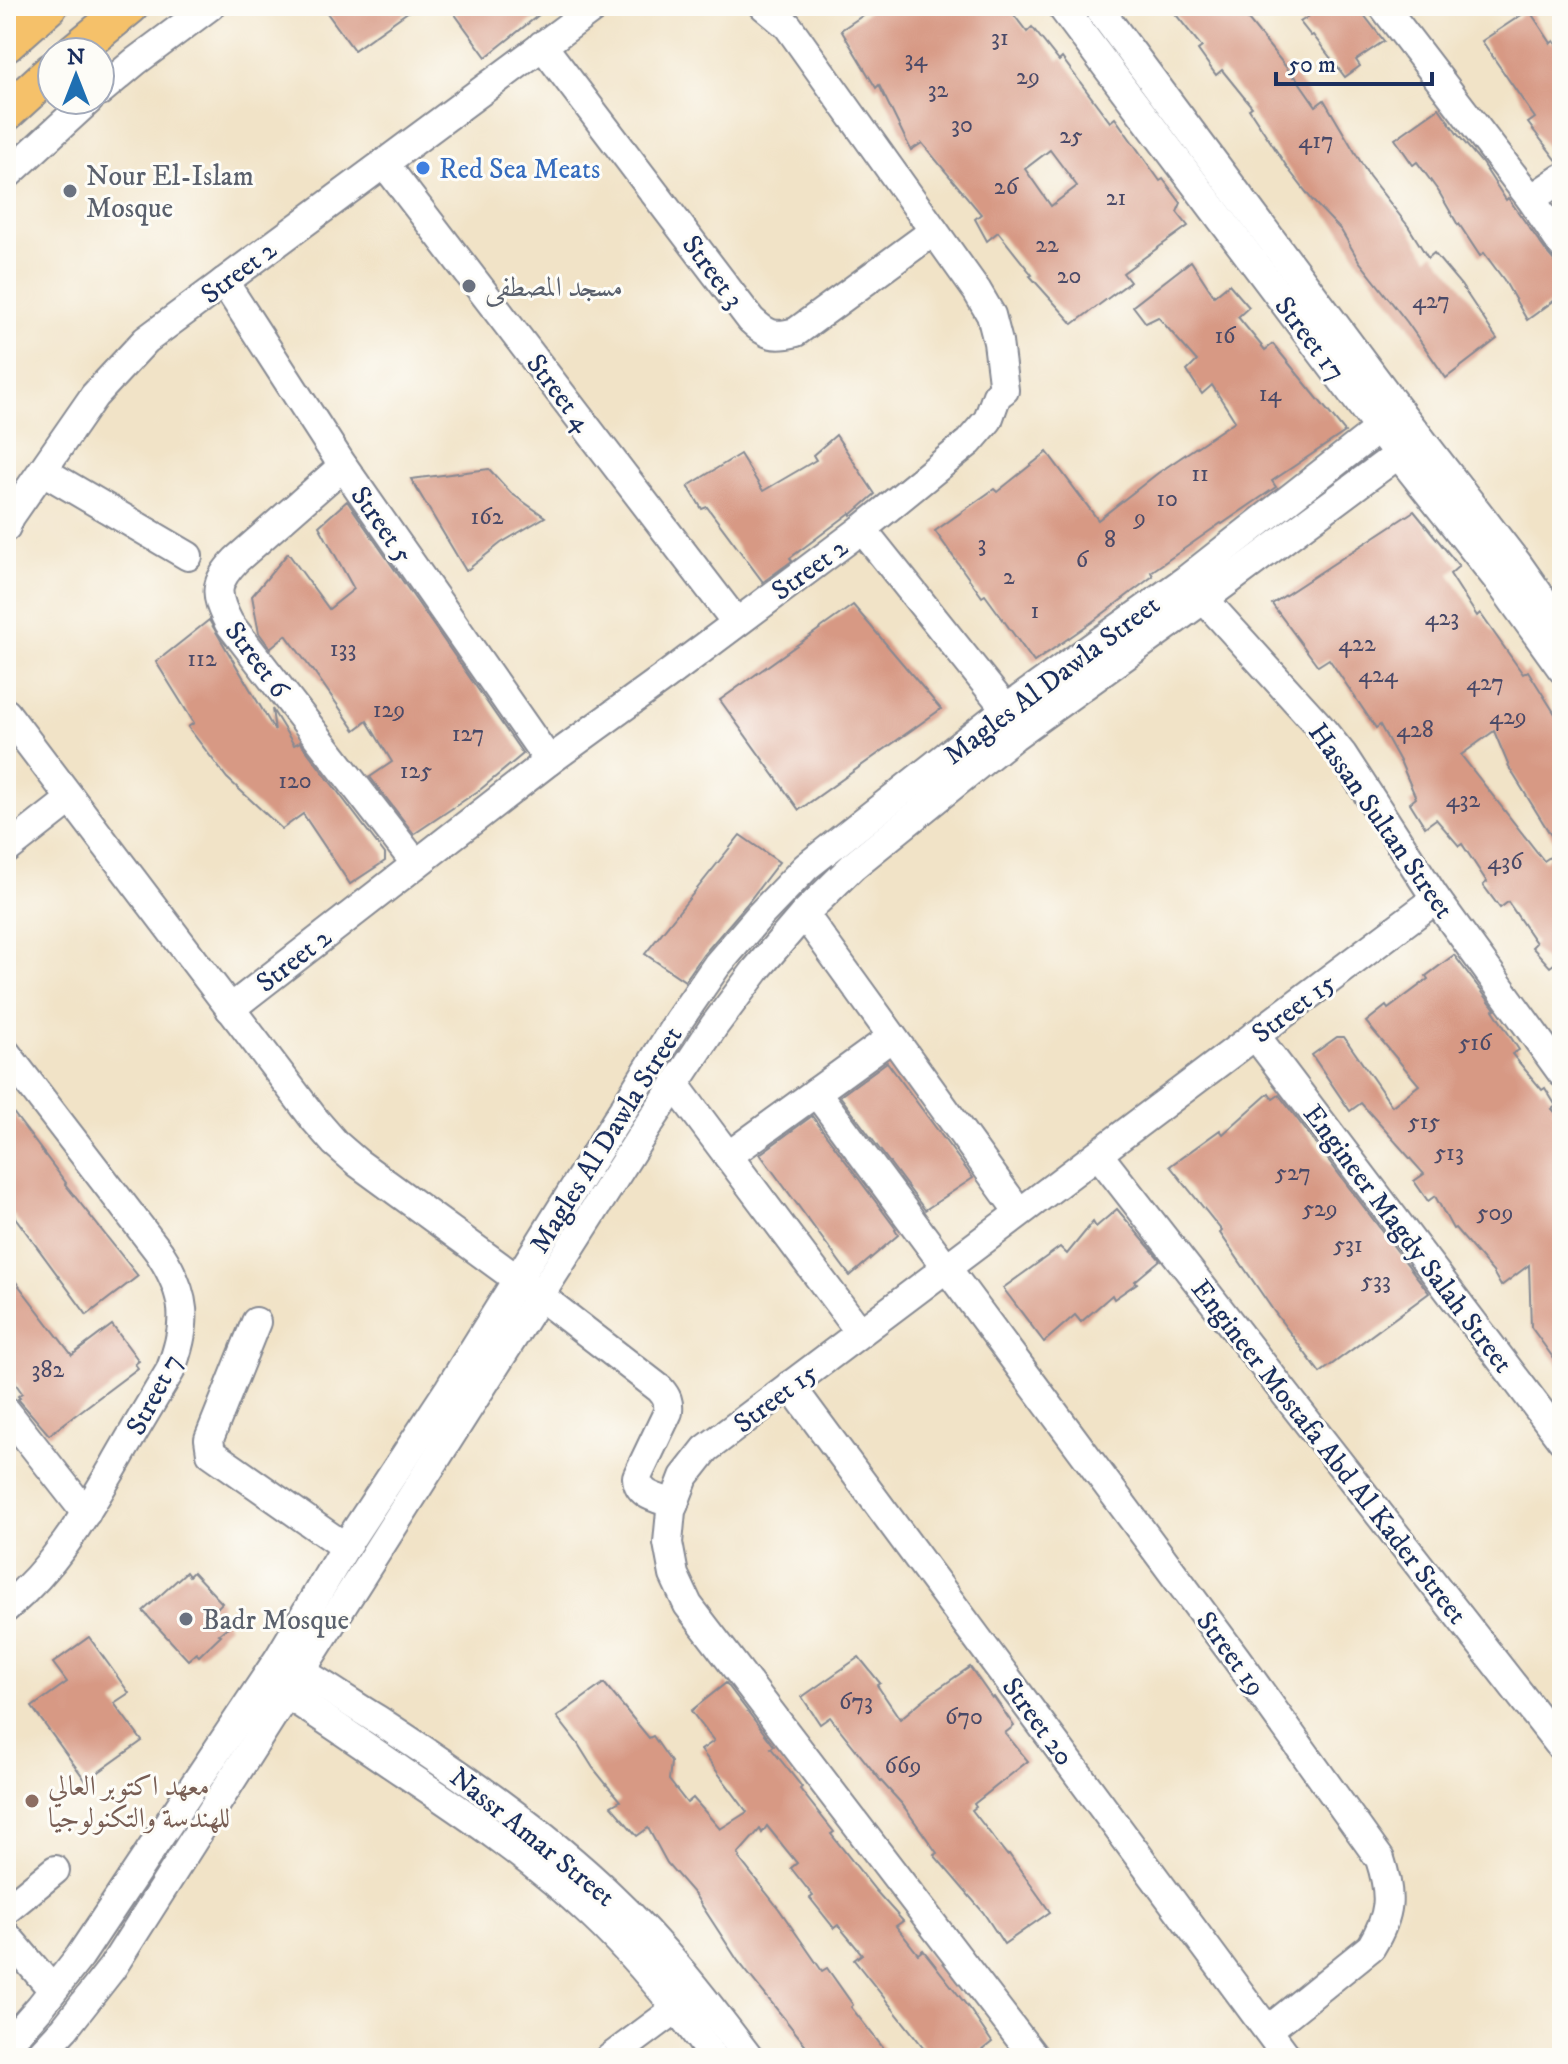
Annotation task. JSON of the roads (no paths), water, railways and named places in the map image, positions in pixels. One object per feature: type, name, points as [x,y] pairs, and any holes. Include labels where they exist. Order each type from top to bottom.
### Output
[{"type":"main road","points":[[6,37],[20,6]]},
{"type":"main road","points":[[6,44],[49,6]]},
{"type":"main road","points":[[93,36],[130,6]]},
{"type":"main road","points":[[6,113],[36,86]]},
{"type":"street","points":[[116,78],[210,6]]},
{"type":"street","name":"Street 2","points":[[6,527],[94,396],[146,340],[596,6]]},
{"type":"street","name":"Street 2","points":[[230,1009],[549,761],[862,529],[969,442],[988,420],[997,395],[1004,390],[991,315],[977,291],[788,26],[764,6]]},
{"type":"street","name":"Street 17","points":[[1061,6],[1390,420]]},
{"type":"street","name":"Street 17","points":[[1097,6],[1409,446],[1498,580],[1562,669]]},
{"type":"street","points":[[1383,6],[1531,199],[1562,245]]},
{"type":"street","name":"Street 3","points":[[542,45],[751,320],[764,332],[782,336],[796,332],[934,231]]},
{"type":"street","points":[[6,176],[72,116]]},
{"type":"street","name":"Street 4","points":[[384,163],[736,622]]},
{"type":"street","points":[[1531,199],[1562,178]]},
{"type":"street","name":"Street 5","points":[[224,282],[343,466],[549,761]]},
{"type":"street","name":"Magles Al Dawla Street","points":[[6,2046],[80,1956],[283,1676],[345,1547],[449,1389],[528,1288],[756,970],[804,914],[853,866],[1195,589],[1390,420]]},
{"type":"street","name":"Street 17","points":[[1409,446],[1517,563],[1562,627]]},
{"type":"street","name":"Magles Al Dawla Street","points":[[37,2058],[112,1968],[283,1676],[528,1288],[679,1020],[717,965],[806,867],[1006,709],[1195,589],[1409,446]]},
{"type":"street","name":"Street 6","points":[[343,466],[223,574],[218,588],[221,608],[229,623],[416,864]]},
{"type":"street","points":[[43,471],[188,556]]},
{"type":"street","points":[[862,529],[1006,709]]},
{"type":"street","name":"Hassan Sultan Street","points":[[1195,589],[1342,754],[1436,899],[1562,1073]]},
{"type":"street","name":"Street 2","points":[[6,713],[335,1143],[666,1395],[668,1412],[637,1477],[637,1484],[642,1491],[674,1504]]},
{"type":"street","points":[[6,850],[71,799]]},
{"type":"street","name":"Street 15","points":[[1035,2058],[688,1605],[674,1575],[668,1543],[671,1511],[684,1477],[706,1449],[1436,899]]},
{"type":"street","points":[[804,914],[1019,1212]]},
{"type":"street","name":"Engineer Magdy Salah Street","points":[[1255,1035],[1562,1440]]},
{"type":"street","points":[[728,1156],[892,1037]]},
{"type":"street","name":"Street 7","points":[[6,1053],[173,1273],[181,1297],[183,1322],[179,1347],[170,1371],[86,1513],[45,1570],[6,1608]]},
{"type":"street","points":[[675,1085],[860,1332]]},
{"type":"street","name":"Street 19","points":[[816,1092],[1236,1658],[1380,1859],[1388,1883],[1388,1909],[1382,1929],[1371,1947],[1268,2030]]},
{"type":"street","name":"Engineer Mostafa Abd Al Kader Street","points":[[1098,1154],[1562,1748]]},
{"type":"street","points":[[256,1322],[209,1439],[211,1453],[345,1547]]},
{"type":"street","name":"Street 20","points":[[790,1385],[1288,2058]]},
{"type":"street","points":[[6,1411],[86,1513]]},
{"type":"street","name":"Nassr Amar Street","points":[[283,1676],[544,1872],[637,1960],[688,1999],[749,2058]]},
{"type":"street","points":[[6,1910],[55,1870]]},
{"type":"street","points":[[6,1935],[53,1990]]},
{"type":"street","points":[[610,2058],[688,1999]]},
{"type":"street","name":"Nassr Amar Street","points":[[688,1999],[714,2058]]},
{"type":"place","name":"Red Sea Meats","points":[[423,168]]},
{"type":"place","name":"Nour El-Islam Mosque","points":[[70,191]]},
{"type":"place","name":"مسجد المصطفى","points":[[469,286]]},
{"type":"place","name":"Badr Mosque","points":[[186,1619]]},
{"type":"place","name":"معهد اكتوبر العالي للهندسة والتكنولوجيا","points":[[32,1801]]}]
